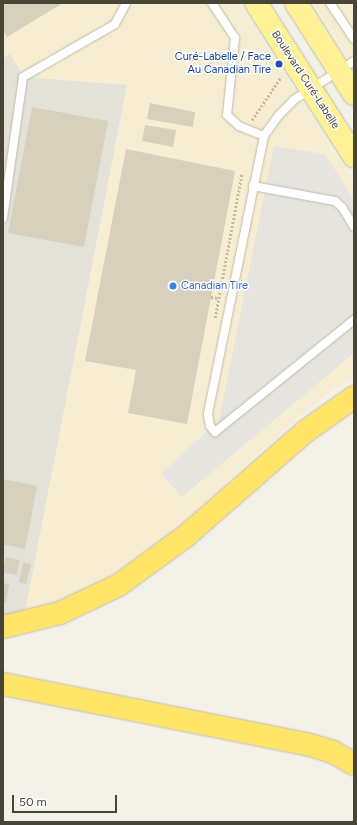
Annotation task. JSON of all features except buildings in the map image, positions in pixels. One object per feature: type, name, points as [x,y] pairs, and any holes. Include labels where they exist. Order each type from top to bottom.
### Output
[{"type":"highway","points":[[3,627],[60,613],[119,585],[187,535],[306,431],[354,397]]},
{"type":"highway","points":[[3,684],[307,744],[333,752],[354,764]]},
{"type":"main road","name":"Boulevard Curé-Labelle","points":[[256,3],[354,156]]},
{"type":"main road","points":[[296,3],[347,66],[354,94]]},
{"type":"lane","points":[[3,218],[23,77],[115,24],[126,3]]},
{"type":"lane","points":[[212,3],[235,38],[228,115],[239,126],[264,136]]},
{"type":"lane","points":[[330,3],[354,39]]},
{"type":"lane","points":[[347,66],[286,107],[264,136],[208,414],[210,426],[215,432],[354,320]]},
{"type":"lane","points":[[253,186],[335,201],[342,206],[354,227]]},
{"type":"path","points":[[252,120],[281,77]]},
{"type":"path","points":[[214,321],[242,173]]},
{"type":"path","points":[[211,297],[218,298]]},
{"type":"shaded area","points":[[3,3],[239,3],[354,183],[354,378],[334,389],[300,415],[155,548],[95,585],[46,607],[25,612],[127,85],[23,77],[9,55],[3,59]]},
{"type":"shaded area","points":[[313,3],[354,3],[354,67],[339,43]]},
{"type":"shaded area","points":[[10,54],[24,77],[127,85],[25,612],[3,617],[3,59]]},
{"type":"shaded area","points":[[274,146],[325,154],[354,200],[354,353],[182,497],[161,474],[219,420]]},
{"type":"place","name":"Curé-Labelle / Face Au Canadian Tire","points":[[279,64]]},
{"type":"place","name":"Canadian Tire","points":[[173,286]]}]
